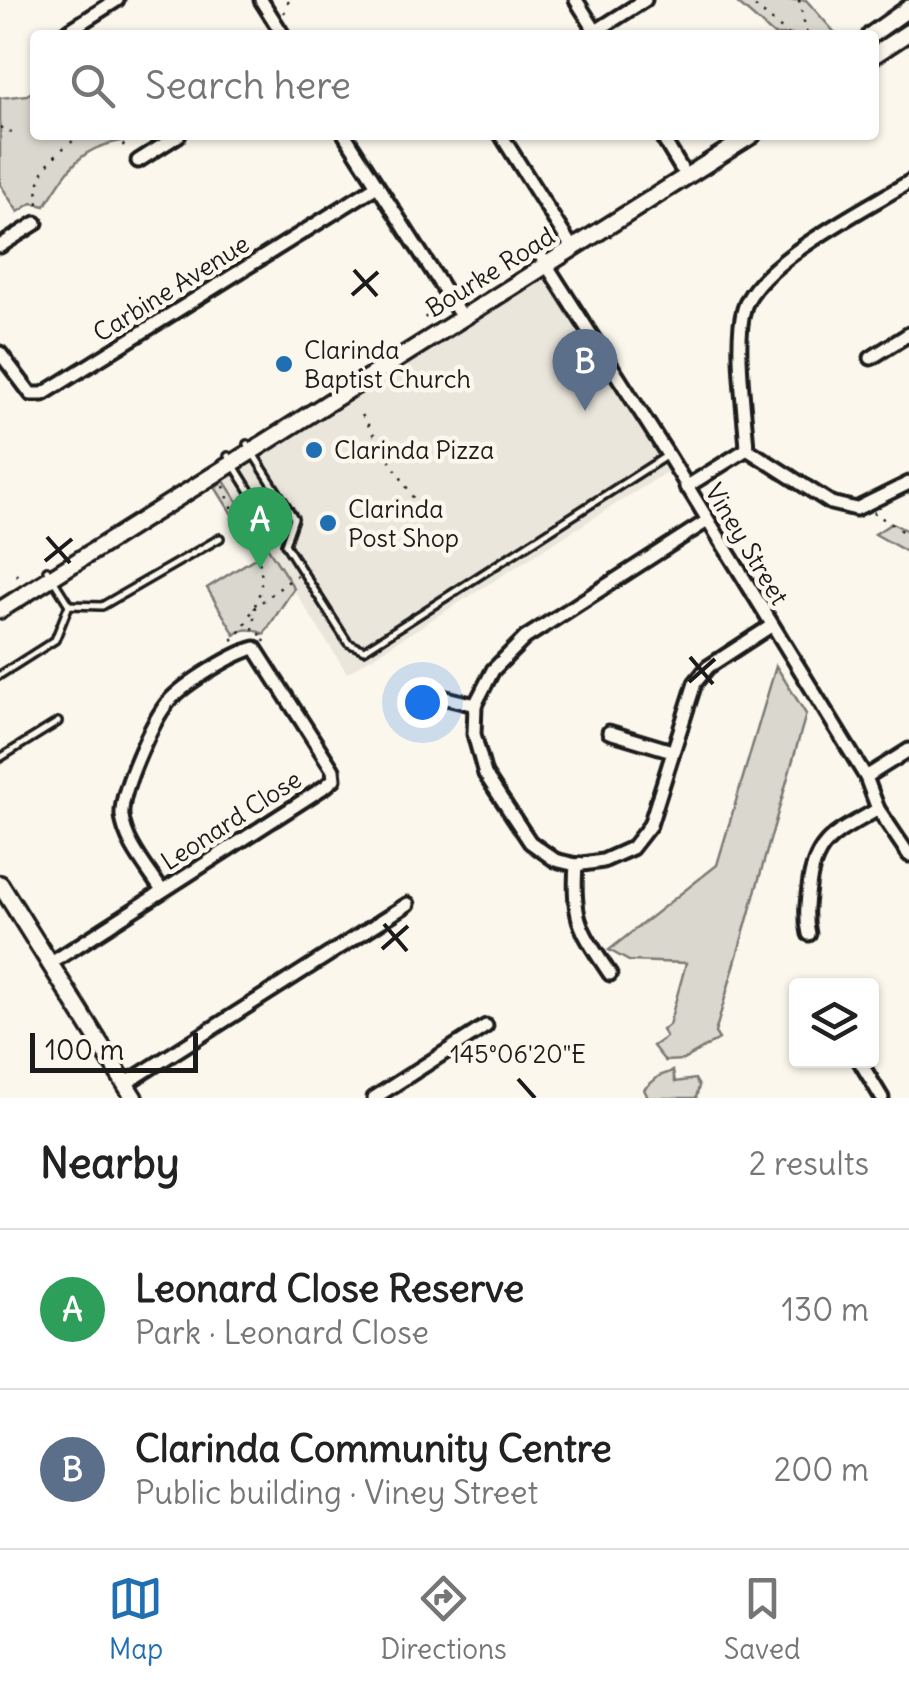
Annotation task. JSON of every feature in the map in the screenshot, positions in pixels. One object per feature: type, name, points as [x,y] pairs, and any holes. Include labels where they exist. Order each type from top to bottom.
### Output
[{"type":"main road","points":[[879,32],[909,8]]},
{"type":"main road","points":[[879,34],[909,18]]},
{"type":"main road","points":[[879,52],[909,32]]},
{"type":"main road","name":"Bourke Road","points":[[0,610],[49,574],[684,172],[726,140]]},
{"type":"main road","name":"Bourke Road","points":[[684,172],[743,140]]},
{"type":"main road","name":"Bourke Road","points":[[0,599],[49,574]]},
{"type":"main road","points":[[0,884],[129,1091]]},
{"type":"street","points":[[70,30],[117,0]]},
{"type":"street","points":[[261,0],[280,30]]},
{"type":"street","points":[[576,0],[595,30]]},
{"type":"street","points":[[601,30],[645,0]]},
{"type":"street","points":[[138,161],[171,140]]},
{"type":"street","points":[[348,140],[460,315]]},
{"type":"street","points":[[504,140],[571,245]]},
{"type":"street","points":[[663,140],[684,172]]},
{"type":"street","points":[[747,450],[742,345],[744,310],[754,288],[775,266],[909,182]]},
{"type":"street","name":"Carbine Avenue","points":[[0,353],[23,388],[31,394],[43,394],[377,186]]},
{"type":"street","points":[[0,246],[36,224]]},
{"type":"street","name":"Viney Street","points":[[544,262],[668,454],[866,777],[878,809],[909,856]]},
{"type":"street","points":[[871,358],[909,334]]},
{"type":"street","points":[[686,487],[747,450]]},
{"type":"street","points":[[747,450],[831,503],[856,509],[909,483]]},
{"type":"street","points":[[707,521],[525,638],[493,670],[475,705],[474,734],[485,774],[530,842],[555,860],[576,865],[602,861],[632,848],[650,825],[695,683],[708,667],[771,626]]},
{"type":"street","name":"Leonard Close","points":[[51,962],[162,892],[334,779],[333,770],[255,648],[241,652],[173,696],[160,712],[124,795],[125,829],[162,892]]},
{"type":"street","points":[[422,692],[475,705]]},
{"type":"street","points":[[610,732],[672,751]]},
{"type":"street","points":[[866,777],[909,750]]},
{"type":"street","points":[[809,934],[805,917],[812,860],[831,838],[878,809]]},
{"type":"street","points":[[576,865],[574,902],[578,922],[610,974]]},
{"type":"street","points":[[129,1091],[408,904]]},
{"type":"street","points":[[374,1098],[486,1026]]},
{"type":"street","points":[[864,1068],[882,1098]]},
{"type":"lane","points":[[249,448],[294,518],[285,544],[348,643],[364,650],[668,454]]},
{"type":"lane","points":[[230,460],[251,493]]},
{"type":"lane","points":[[69,605],[102,606],[220,538]]},
{"type":"lane","points":[[49,574],[69,605]]},
{"type":"lane","points":[[0,675],[54,640],[69,605]]},
{"type":"lane","points":[[0,758],[58,722]]},
{"type":"path","points":[[272,18],[284,12],[289,0]]},
{"type":"path","points":[[747,0],[783,30]]},
{"type":"path","points":[[799,0],[806,30]]},
{"type":"path","points":[[0,128],[13,132]]},
{"type":"path","points":[[38,204],[36,192],[53,155],[75,140]]},
{"type":"path","points":[[120,140],[124,146]]},
{"type":"path","points":[[362,415],[414,499]]},
{"type":"path","points":[[222,480],[229,504],[262,564],[261,593],[243,632],[233,639],[241,652]]},
{"type":"path","points":[[864,506],[909,536]]},
{"type":"path","points":[[255,648],[266,638],[253,631],[255,607],[302,572]]},
{"type":"shaded area","points":[[734,0],[806,0],[833,30],[768,30]]},
{"type":"shaded area","points":[[30,93],[30,140],[129,140],[87,153],[67,172],[45,206],[32,203],[18,212],[0,184],[0,98]]},
{"type":"shaded area","points":[[543,278],[670,470],[347,673],[224,481]]},
{"type":"shaded area","points":[[224,481],[294,588],[264,634],[249,630],[235,635],[207,588],[258,556],[215,487]]},
{"type":"shaded area","points":[[892,523],[909,532],[909,553],[875,534]]},
{"type":"shaded area","points":[[776,666],[806,714],[715,1033],[719,1039],[683,1060],[665,1061],[653,1046],[666,1037],[662,1030],[669,1025],[686,963],[629,961],[609,950],[717,865]]},
{"type":"shaded area","points":[[673,1071],[675,1082],[695,1079],[699,1086],[696,1098],[648,1098],[644,1089],[659,1076]]},
{"type":"place","name":"Clarinda Baptist Church","points":[[284,364]]},
{"type":"place","name":"Clarinda Community Centre","points":[[585,411]]},
{"type":"place","name":"Clarinda Pizza","points":[[314,450]]},
{"type":"place","name":"Clarinda Post Shop","points":[[328,523]]},
{"type":"place","name":"Leonard Close Reserve","points":[[260,569]]}]
